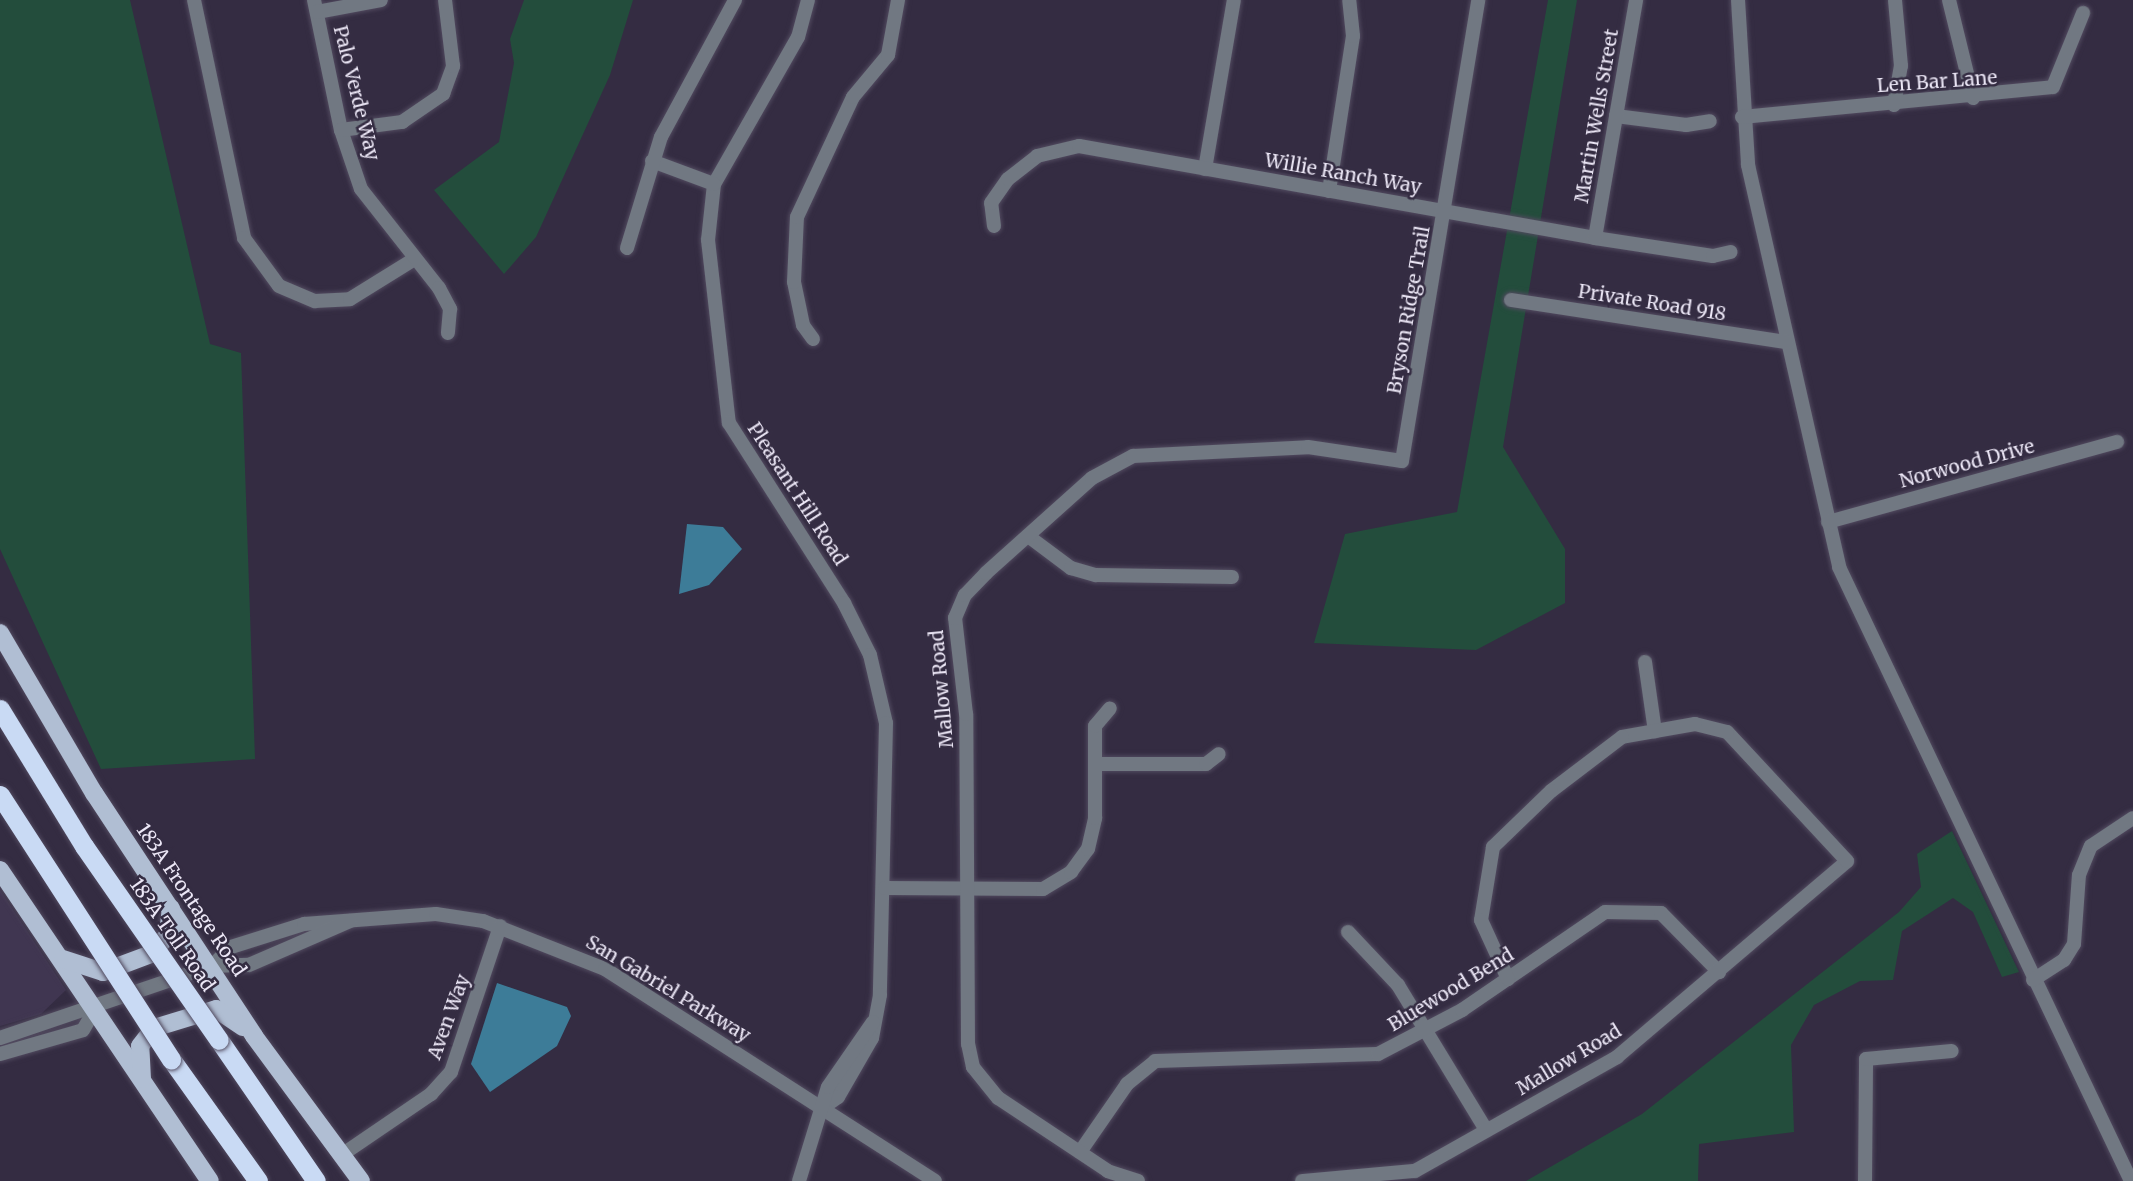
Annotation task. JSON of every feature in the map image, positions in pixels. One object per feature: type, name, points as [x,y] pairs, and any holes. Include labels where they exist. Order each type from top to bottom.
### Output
[{"type":"highway","name":"183A Toll Road","points":[[0,709],[84,846],[315,1177]]},
{"type":"highway","points":[[0,795],[170,1059],[258,1181]]},
{"type":"main road","name":"183A Frontage Road","points":[[0,633],[254,1036],[361,1181]]},
{"type":"main road","points":[[0,870],[210,1181]]},
{"type":"main road","points":[[60,957],[103,972],[151,954],[168,935],[171,908]]},
{"type":"main road","points":[[143,1085],[140,1046],[154,1028],[216,1009],[254,1036]]},
{"type":"street","points":[[194,0],[244,238],[279,286],[315,301],[350,299],[413,260]]},
{"type":"street","points":[[315,6],[381,0]]},
{"type":"street","points":[[341,130],[402,122],[443,94],[453,66],[445,0]]},
{"type":"street","points":[[627,248],[652,161],[734,0]]},
{"type":"street","name":"Pleasant Hill Road","points":[[799,1181],[828,1087],[873,1022],[884,967],[886,723],[870,655],[844,603],[748,462],[726,410],[708,240],[715,184],[798,37],[808,0]]},
{"type":"street","points":[[813,339],[803,326],[794,282],[797,217],[853,97],[888,55],[898,0]]},
{"type":"street","points":[[1205,169],[1234,0]]},
{"type":"street","points":[[1329,191],[1353,36],[1349,0]]},
{"type":"street","name":"Bryson Ridge Trail","points":[[1402,461],[1446,212],[1478,0]]},
{"type":"street","name":"Martin Wells Street","points":[[1595,238],[1636,0]]},
{"type":"street","points":[[1738,0],[1742,117],[1787,342],[1828,522],[1851,596],[2131,1181]]},
{"type":"street","points":[[1894,104],[1901,66],[1895,0]]},
{"type":"street","points":[[1949,0],[1973,99]]},
{"type":"street","name":"Palo Verde Way","points":[[315,6],[341,130],[361,189],[450,309],[448,333]]},
{"type":"street","name":"Len Bar Lane","points":[[1742,117],[1973,99],[2053,87],[2083,13]]},
{"type":"street","points":[[1616,116],[1686,125],[1710,121]]},
{"type":"street","name":"Willie Ranch Way","points":[[994,226],[991,203],[998,189],[1052,150],[1079,146],[1595,238],[1713,256],[1731,252]]},
{"type":"street","points":[[652,161],[715,184]]},
{"type":"street","name":"Private Road 918","points":[[1511,300],[1787,342]]},
{"type":"street","name":"Norwood Drive","points":[[1828,522],[2117,442]]},
{"type":"street","name":"Mallow Road","points":[[1138,1181],[1080,1152],[998,1098],[973,1067],[967,890],[966,714],[955,618],[965,595],[1028,536],[1092,478],[1133,456],[1308,447],[1402,461]]},
{"type":"street","points":[[1028,536],[1071,568],[1096,575],[1232,577]]},
{"type":"street","points":[[1508,979],[1481,920],[1493,847],[1600,750],[1622,737],[1655,731],[1645,662]]},
{"type":"street","points":[[885,888],[1043,889],[1071,872],[1088,849],[1095,818],[1095,726],[1110,708]]},
{"type":"street","name":"Mallow Road","points":[[1302,1181],[1415,1171],[1617,1057],[1847,861],[1727,732],[1705,724],[1655,731]]},
{"type":"street","points":[[1095,764],[1206,764],[1219,754]]},
{"type":"street","points":[[2033,980],[2064,960],[2074,944],[2079,875],[2091,846],[2133,818]]},
{"type":"street","name":"Bluewood Bend","points":[[1080,1152],[1127,1084],[1155,1061],[1198,1055],[1352,1058],[1378,1054],[1426,1030],[1508,979],[1594,916],[1631,909],[1661,913],[1676,923],[1719,972]]},
{"type":"street","name":"San Gabriel Parkway","points":[[212,966],[230,947],[304,923],[436,915],[500,926],[605,969],[935,1181]]},
{"type":"street","name":"San Gabriel Parkway","points":[[0,1038],[75,1009],[95,1009],[212,966],[248,965],[351,920]]},
{"type":"street","name":"Aven Way","points":[[343,1154],[431,1094],[451,1072],[500,926]]},
{"type":"street","points":[[1348,932],[1398,985],[1486,1130]]},
{"type":"street","name":"San Gabriel Parkway","points":[[0,1054],[83,1030],[95,1009]]},
{"type":"street","points":[[1865,1181],[1866,1059],[1952,1051]]},
{"type":"shaded area","points":[[0,890],[66,990],[41,1014],[0,1026]]},
{"type":"green space","points":[[0,0],[130,0],[210,344],[241,353],[255,759],[101,769],[0,549]]},
{"type":"green space","points":[[524,0],[633,0],[610,75],[536,237],[504,274],[434,190],[499,142],[514,63],[510,39]]},
{"type":"green space","points":[[1548,0],[1577,0],[1503,447],[1565,549],[1565,603],[1476,650],[1314,643],[1345,534],[1457,512]]},
{"type":"green space","points":[[1952,831],[2019,972],[2002,977],[1973,912],[1953,898],[1902,931],[1893,980],[1860,981],[1814,1005],[1791,1045],[1794,1132],[1699,1144],[1698,1181],[1526,1181],[1642,1114],[1899,912],[1921,887],[1917,854]]},
{"type":"water","points":[[687,524],[723,527],[742,549],[709,585],[679,594]]},
{"type":"water","points":[[497,983],[567,1007],[571,1016],[557,1046],[490,1092],[471,1064]]}]
